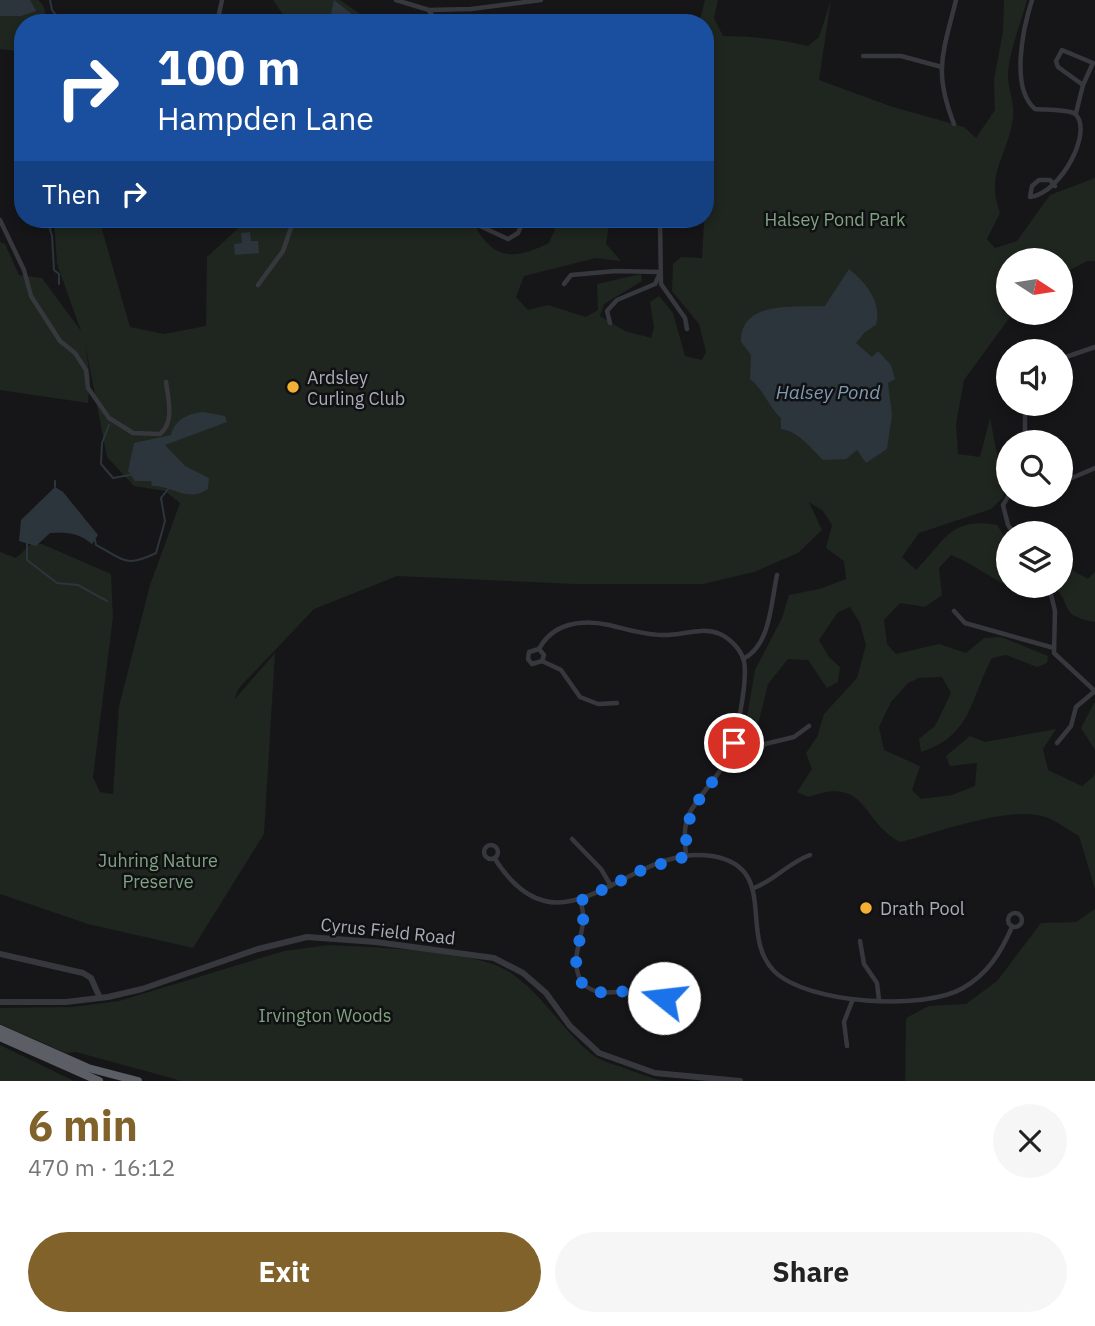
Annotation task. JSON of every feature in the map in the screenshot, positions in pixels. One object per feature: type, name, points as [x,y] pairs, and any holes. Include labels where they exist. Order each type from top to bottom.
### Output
[{"type":"highway","points":[[0,1029],[88,1068],[138,1081]]},
{"type":"highway","points":[[0,1037],[99,1081]]},
{"type":"street","points":[[396,0],[429,10],[471,9],[541,0]]},
{"type":"street","points":[[954,124],[943,95],[942,67],[956,0]]},
{"type":"street","points":[[1032,0],[1019,80],[1024,96],[1035,108],[1076,113],[1084,119]]},
{"type":"street","points":[[429,10],[432,14]]},
{"type":"street","points":[[1076,113],[1083,85],[1093,63],[1062,50],[1056,61],[1058,67],[1083,85]]},
{"type":"street","points":[[863,56],[901,56],[942,67]]},
{"type":"street","points":[[1055,186],[1050,180],[1039,180],[1032,186],[1030,197],[1036,197],[1055,186],[1072,176]]},
{"type":"street","points":[[0,220],[24,270],[32,296],[61,341],[75,353],[86,370],[88,388],[109,418],[133,433],[160,434],[166,428],[169,417],[166,382]]},
{"type":"street","points":[[258,285],[283,251],[291,228]]},
{"type":"street","points":[[482,228],[508,239],[520,228]]},
{"type":"street","points":[[660,228],[662,284],[685,318],[687,329]]},
{"type":"street","points":[[564,284],[571,275],[660,272]]},
{"type":"street","points":[[610,323],[607,311],[617,300],[655,284],[660,272]]},
{"type":"street","points":[[1073,355],[1095,347]]},
{"type":"street","points":[[1073,477],[1095,468]]},
{"type":"street","points":[[743,659],[760,647],[777,575]]},
{"type":"street","points":[[1052,598],[1055,611],[1054,648],[1059,660],[1095,691],[1076,707],[1072,726],[1057,743]]},
{"type":"street","points":[[954,611],[965,623],[1054,648]]},
{"type":"street","points":[[539,649],[546,637],[561,627],[595,622],[659,635],[710,631],[731,641],[743,659],[744,674],[736,734],[725,764],[688,817],[684,832],[687,856]]},
{"type":"street","points":[[539,649],[544,655],[542,661],[535,664],[528,659],[530,650],[539,649]]},
{"type":"street","points":[[542,661],[561,670],[570,687],[580,697],[598,704],[617,703]]},
{"type":"street","points":[[725,764],[743,767],[765,744],[794,737],[809,726]]},
{"type":"street","points":[[572,839],[601,869],[611,886]]},
{"type":"street","points":[[495,859],[512,883],[530,896],[562,903],[580,901],[642,870],[687,856],[709,855],[729,861],[743,870],[754,888],[758,938],[771,968],[788,981],[810,990],[853,999],[935,997],[963,988],[991,964],[1012,927]]},
{"type":"street","points":[[754,888],[766,883],[793,861],[810,855]]},
{"type":"street","points":[[580,901],[585,922],[575,964],[582,983],[600,993],[637,988],[656,992],[664,998]]},
{"type":"street","name":"Cyrus Field Road","points":[[0,1002],[44,1003],[100,998],[142,989],[258,948],[307,937],[454,951],[494,958],[523,973],[546,993],[570,1026],[599,1053],[655,1073],[740,1081]]},
{"type":"street","points":[[860,941],[864,964],[877,983],[879,1000]]},
{"type":"street","points":[[0,954],[83,973],[91,978],[100,998]]},
{"type":"street","points":[[847,1046],[844,1022],[853,999]]},
{"type":"green space","points":[[0,0],[38,0],[46,14],[14,14],[14,51],[0,49]]},
{"type":"green space","points":[[273,0],[340,0],[360,14],[283,14]]},
{"type":"green space","points":[[705,0],[718,0],[714,18],[714,14],[701,14]]},
{"type":"green space","points":[[831,0],[819,80],[890,106],[964,127],[976,138],[995,110],[994,80],[1003,31],[1004,0],[1027,0],[1009,66],[1008,80],[1013,113],[996,175],[996,199],[1000,213],[987,239],[995,248],[1017,241],[1050,195],[1095,178],[1095,261],[1087,261],[1073,269],[1073,248],[996,248],[996,326],[1003,326],[964,380],[956,424],[958,454],[980,457],[990,418],[996,449],[996,504],[991,509],[919,533],[902,557],[916,570],[949,534],[958,528],[968,524],[996,525],[996,579],[951,555],[939,568],[942,595],[925,607],[900,603],[884,620],[887,644],[896,654],[939,644],[966,653],[984,638],[1001,637],[1048,656],[1047,663],[1037,667],[1006,655],[992,658],[960,726],[938,745],[921,752],[919,739],[935,726],[951,693],[942,677],[919,678],[908,683],[891,702],[879,727],[884,750],[920,766],[912,790],[921,799],[952,795],[975,786],[977,763],[950,766],[946,756],[970,736],[985,742],[1056,729],[1043,749],[1048,770],[1082,786],[1095,772],[1095,889],[1079,836],[1045,817],[1030,814],[993,817],[900,842],[887,833],[853,796],[842,792],[828,792],[808,797],[797,792],[812,769],[806,753],[817,737],[824,714],[857,678],[866,645],[860,623],[850,607],[838,612],[819,640],[829,657],[840,667],[838,682],[827,688],[808,660],[788,659],[768,684],[757,729],[740,758],[755,670],[782,618],[789,595],[819,589],[846,579],[844,561],[826,548],[832,525],[823,511],[809,502],[822,530],[798,553],[754,572],[703,584],[574,584],[397,576],[314,609],[239,688],[234,700],[275,653],[264,834],[193,948],[88,924],[0,894],[0,552],[16,558],[32,543],[42,544],[111,574],[113,617],[93,777],[100,792],[113,794],[119,706],[150,585],[180,503],[165,491],[134,486],[107,457],[85,343],[90,377],[88,403],[0,390],[0,242],[5,244],[19,275],[42,278],[81,331],[57,264],[55,228],[102,228],[130,327],[164,334],[206,326],[207,257],[238,228],[476,228],[495,249],[514,254],[549,243],[555,228],[609,228],[606,244],[621,261],[596,258],[524,276],[516,297],[528,310],[548,305],[586,317],[598,310],[597,284],[641,274],[642,281],[604,304],[600,316],[625,331],[651,338],[654,327],[650,302],[659,296],[673,313],[685,356],[702,360],[706,352],[699,324],[672,291],[673,264],[681,257],[702,258],[704,228],[714,228],[714,18],[723,36],[766,38],[808,46],[819,37]]},
{"type":"green space","points":[[1073,571],[1088,579],[1095,572],[1095,622],[1070,612],[1062,598],[1073,598]]},
{"type":"green space","points":[[1095,703],[1095,750],[1081,728]]},
{"type":"green space","points":[[1095,909],[1095,1081],[905,1081],[906,1018],[929,1006],[966,1004],[997,981],[1041,923],[1076,922]]},
{"type":"green space","name":"Irvington Woods","points":[[329,945],[450,954],[495,965],[523,982],[572,1035],[597,1057],[668,1081],[182,1081],[76,1052],[66,1053],[0,1024],[0,1008],[72,1007],[119,1001],[284,951]]},
{"type":"green space","points":[[0,1045],[74,1081],[0,1081]]},
{"type":"water","points":[[0,0],[30,0],[36,11],[14,16],[0,16]]},
{"type":"water","points":[[334,0],[352,14],[331,14]]},
{"type":"water","points":[[250,232],[251,241],[258,241],[259,253],[235,255],[234,244],[242,243],[241,233]]},
{"type":"water","name":"Halsey Pond","points":[[849,269],[872,294],[877,309],[876,325],[865,332],[856,343],[872,357],[878,351],[891,365],[895,379],[888,383],[892,415],[887,449],[866,463],[857,450],[846,459],[823,460],[799,437],[781,429],[781,418],[750,379],[751,355],[741,342],[743,328],[760,312],[786,307],[825,306]]},
{"type":"water","points":[[203,412],[225,416],[227,422],[165,445],[185,466],[209,478],[208,489],[201,493],[187,494],[152,486],[151,481],[135,481],[128,471],[134,443],[171,435],[175,425],[183,418]]},
{"type":"water","points":[[55,487],[63,492],[98,535],[92,544],[78,535],[62,533],[50,533],[36,546],[19,541],[21,520]]},
{"type":"waterway","points":[[50,0],[55,14]]},
{"type":"waterway","points":[[50,228],[54,270],[59,274],[59,284]]},
{"type":"waterway","points":[[109,425],[102,443],[101,464],[113,478],[130,475]]},
{"type":"waterway","points":[[55,481],[55,487]]},
{"type":"waterway","points":[[95,540],[96,545],[125,560],[138,560],[156,553],[165,521],[161,498],[168,489]]},
{"type":"waterway","points":[[27,543],[27,560],[57,583],[78,585],[107,601]]},
{"type":"place","name":"Ardsley Curling Club","points":[[293,387]]},
{"type":"place","name":"Drath Pool","points":[[866,908]]},
{"type":"route","points":[[664,998],[656,992],[637,988],[600,993],[582,983],[575,964],[585,922],[580,901],[642,870],[687,856],[684,832],[688,817],[725,764],[734,743]]},
{"type":"park label","name":"Halsey Pond Park","points":[[835,219]]},
{"type":"park label","name":"Juhring Nature Preserve","points":[[158,870]]}]
